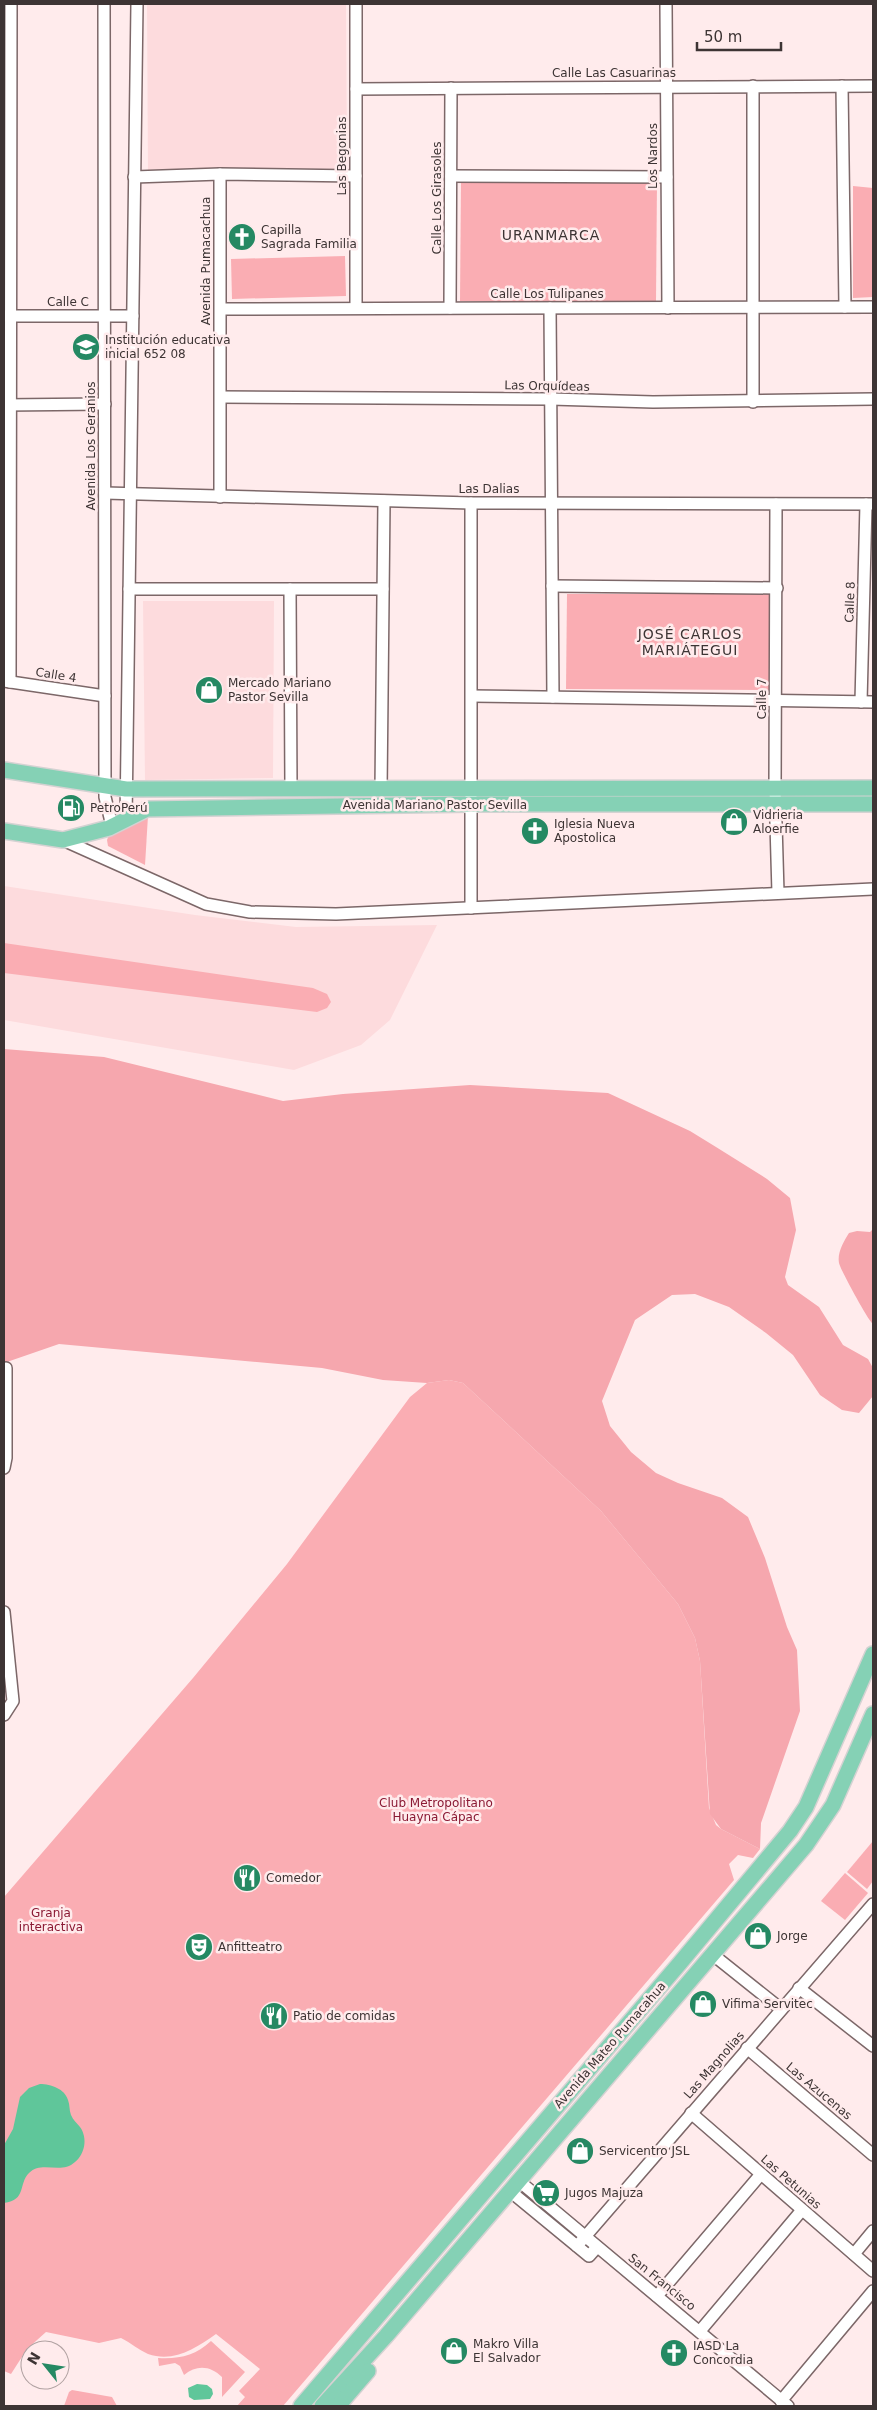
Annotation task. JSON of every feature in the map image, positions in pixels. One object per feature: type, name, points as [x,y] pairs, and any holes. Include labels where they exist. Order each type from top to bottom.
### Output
[{"type":"main road","name":"Avenida Mariano Pastor Sevilla","points":[[4,770],[126,789],[381,790],[471,797],[776,805],[873,804]]},
{"type":"main road","name":"Avenida Mariano Pastor Sevilla","points":[[4,831],[63,840],[119,823],[147,809],[471,797],[873,788]]},
{"type":"main road","name":"Avenida Mateo Pumacahua","points":[[301,2406],[680,1964],[790,1831],[806,1807],[873,1654]]},
{"type":"main road","name":"Avenida Mateo Pumacahua","points":[[322,2406],[386,2336],[806,1845],[833,1805],[873,1714]]},
{"type":"main road","points":[[338,2406],[440,2287],[458,2252]]},
{"type":"street","points":[[7,681],[7,315],[10,4]]},
{"type":"street","name":"Avenida Los Geranios","points":[[104,4],[105,797],[119,823]]},
{"type":"street","points":[[119,823],[126,789],[127,757],[137,4]]},
{"type":"street","name":"Las Begonias","points":[[356,4],[356,308]]},
{"type":"street","name":"Los Nardos","points":[[666,4],[668,308]]},
{"type":"street","points":[[753,86],[753,402]]},
{"type":"street","points":[[842,86],[845,307]]},
{"type":"street","name":"Calle Las Casuarinas","points":[[356,88],[873,86]]},
{"type":"street","name":"Calle Los Girasoles","points":[[450,308],[451,88]]},
{"type":"street","points":[[134,177],[220,174],[356,176]]},
{"type":"street","name":"Avenida Pumacachua","points":[[220,174],[220,497]]},
{"type":"street","points":[[451,176],[667,177]]},
{"type":"street","name":"Calle Los Tulipanes","points":[[220,309],[873,307]]},
{"type":"street","points":[[550,308],[553,697]]},
{"type":"street","name":"Calle C","points":[[7,315],[133,316]]},
{"type":"street","name":"Las Orquídeas","points":[[221,397],[753,402],[873,399]]},
{"type":"street","points":[[7,405],[105,404]]},
{"type":"street","name":"Las Dalias","points":[[105,493],[471,503],[870,504]]},
{"type":"street","points":[[381,790],[384,501]]},
{"type":"street","points":[[471,503],[471,908]]},
{"type":"street","name":"Calle 7","points":[[776,504],[775,789],[778,894]]},
{"type":"street","name":"Calle 8","points":[[861,702],[869,581],[870,504]]},
{"type":"street","points":[[552,586],[777,588]]},
{"type":"street","points":[[129,589],[383,589]]},
{"type":"street","points":[[290,589],[291,790]]},
{"type":"street","name":"Calle 4","points":[[7,681],[105,696]]},
{"type":"street","points":[[472,696],[873,702]]},
{"type":"street","points":[[105,758],[127,757]]},
{"type":"street","points":[[63,840],[206,904],[250,912],[336,914],[873,889]]},
{"type":"street","points":[[4,1468],[6,1463],[6,1368]]},
{"type":"street","points":[[4,1612],[13,1701],[4,1715]]},
{"type":"street","name":"Las Magnolias","points":[[581,2241],[780,2009],[873,1904]]},
{"type":"street","points":[[712,1954],[780,2009]]},
{"type":"street","points":[[799,1988],[873,2046]]},
{"type":"street","name":"Las Azucenas","points":[[747,2048],[873,2155]]},
{"type":"street","name":"Las Petunias","points":[[691,2113],[873,2271]]},
{"type":"street","points":[[657,2296],[761,2174]]},
{"type":"street","name":"San Francisco","points":[[515,2186],[593,2251],[657,2296],[785,2404]]},
{"type":"street","points":[[700,2331],[802,2210]]},
{"type":"street","points":[[854,2254],[873,2231]]},
{"type":"street","points":[[785,2404],[873,2291]]},
{"type":"shaded area","points":[[147,4],[346,4],[347,170],[148,173]]},
{"type":"shaded area","name":"Mercado Mariano Pastor Sevilla","points":[[143,601],[274,601],[273,778],[145,780]]},
{"type":"shaded area","points":[[4,886],[195,915],[296,927],[437,925],[390,1020],[361,1045],[294,1070],[4,1020]]},
{"type":"shaded area","points":[[4,1049],[104,1057],[283,1101],[343,1094],[470,1085],[608,1093],[690,1131],[767,1179],[790,1198],[796,1230],[785,1277],[788,1285],[819,1307],[843,1345],[868,1359],[873,1368],[873,1396],[859,1413],[842,1410],[820,1395],[793,1355],[766,1333],[729,1307],[695,1294],[672,1295],[635,1320],[602,1401],[610,1426],[631,1452],[656,1473],[678,1483],[722,1498],[748,1517],[765,1558],[787,1627],[797,1650],[800,1711],[761,1823],[760,1849],[721,1829],[710,1814],[700,1661],[695,1638],[678,1604],[601,1511],[463,1383],[449,1380],[427,1383],[383,1380],[322,1368],[59,1344],[4,1363]]},
{"type":"shaded area","points":[[873,1229],[873,1324],[849,1284],[839,1263],[839,1255],[849,1233],[857,1231],[870,1232]]},
{"type":"shaded area","points":[[40,2084],[57,2088],[66,2096],[71,2115],[84,2136],[83,2150],[78,2159],[70,2166],[34,2169],[26,2177],[16,2199],[4,2203],[4,2145],[13,2129],[20,2097],[29,2088]]},
{"type":"shaded area","points":[[197,2384],[207,2385],[212,2389],[213,2394],[210,2399],[194,2400],[189,2397],[188,2388]]},
{"type":"green space","points":[[461,181],[657,182],[656,302],[460,301]]},
{"type":"green space","points":[[853,186],[873,188],[873,297],[853,298]]},
{"type":"green space","points":[[345,256],[346,296],[232,299],[231,259]]},
{"type":"green space","points":[[567,594],[769,594],[769,690],[566,689]]},
{"type":"green space","points":[[148,816],[145,865],[108,846],[107,840],[109,835]]},
{"type":"green space","points":[[4,943],[313,988],[327,994],[331,1002],[327,1008],[317,1012],[4,973]]},
{"type":"green space","name":"Club Metropolitano Huayna Cápac","points":[[449,1380],[463,1383],[601,1511],[678,1604],[695,1638],[700,1661],[709,1808],[716,1825],[760,1849],[753,1858],[738,1855],[729,1864],[734,1880],[283,2406],[237,2406],[245,2397],[239,2391],[260,2369],[216,2334],[193,2349],[167,2357],[148,2354],[121,2338],[99,2343],[46,2332],[37,2340],[20,2340],[20,2360],[11,2374],[4,2371],[4,1897],[193,1678],[287,1564],[410,1397],[427,1383]]},
{"type":"green space","points":[[873,1841],[873,1881],[867,1889],[847,1872]]},
{"type":"green space","points":[[845,1873],[868,1893],[845,1920],[821,1901]]},
{"type":"green space","points":[[211,2341],[245,2372],[222,2397],[222,2377],[213,2370],[199,2368],[189,2371],[184,2375],[180,2366],[175,2363],[159,2366],[158,2358],[187,2356]]},
{"type":"green space","points":[[72,2390],[112,2397],[117,2406],[64,2406],[69,2392]]},
{"type":"place","name":"Capilla Sagrada Familia","points":[[242,237]]},
{"type":"place","name":"Institución educativa inicial 652 08","points":[[86,347]]},
{"type":"place","name":"Mercado Mariano Pastor Sevilla","points":[[209,690]]},
{"type":"place","name":"PetroPerú","points":[[71,808]]},
{"type":"place","name":"Vidrieria Aloerfie","points":[[734,822]]},
{"type":"place","name":"Iglesia Nueva Apostolica","points":[[535,831]]},
{"type":"place","name":"Comedor","points":[[247,1878]]},
{"type":"place","name":"Jorge","points":[[758,1936]]},
{"type":"place","name":"Anfitteatro","points":[[199,1947]]},
{"type":"place","name":"Vifima Servitec","points":[[703,2004]]},
{"type":"place","name":"Patio de comidas","points":[[274,2016]]},
{"type":"place","name":"Servicentro JSL","points":[[580,2151]]},
{"type":"place","name":"Jugos Majuza","points":[[546,2193]]},
{"type":"place","name":"Makro Villa El Salvador","points":[[454,2351]]},
{"type":"place","name":"IASD La Concordia","points":[[674,2353]]},
{"type":"district","name":"URANMARCA","points":[[551,235]]},
{"type":"district","name":"JOSÉ CARLOS MARIÁTEGUI","points":[[690,642]]},
{"type":"park label","name":"Granja interactiva","points":[[51,1920]]}]
